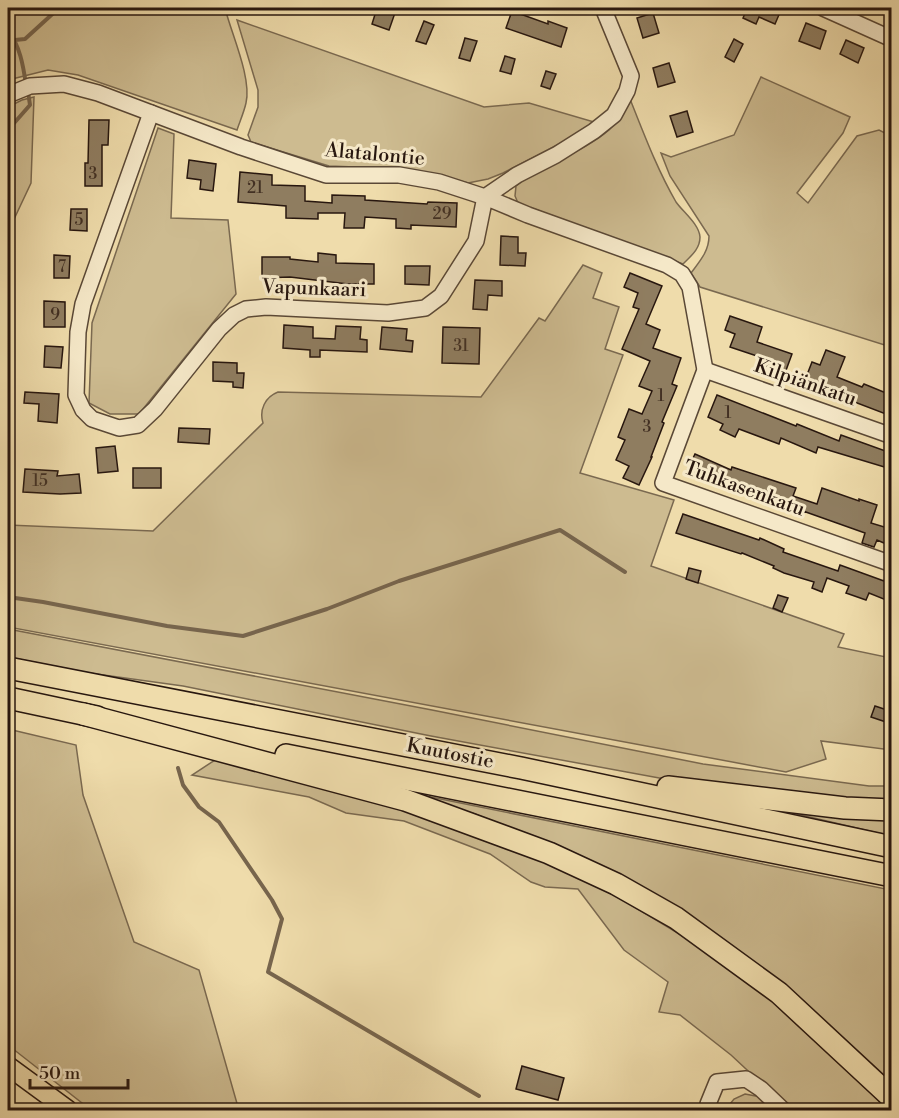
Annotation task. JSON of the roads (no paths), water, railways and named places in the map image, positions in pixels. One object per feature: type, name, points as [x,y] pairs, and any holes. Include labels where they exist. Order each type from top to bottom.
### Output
[{"type":"highway","name":"Kuutostie","points":[[8,668],[521,768],[891,846]]},
{"type":"highway","name":"Kuutostie","points":[[8,698],[891,876]]},
{"type":"highway","points":[[83,714],[405,800],[549,853],[616,884],[676,918],[779,993],[891,1098]]},
{"type":"highway","points":[[521,768],[765,800],[891,810]]},
{"type":"main road","points":[[8,1066],[68,1110]]},
{"type":"street","points":[[484,197],[518,175],[556,155],[614,115],[627,91],[631,76],[603,8]]},
{"type":"street","points":[[823,8],[891,39]]},
{"type":"street","name":"Alatalontie","points":[[8,95],[30,86],[64,84],[98,93],[241,147],[326,175],[399,175],[439,182],[484,197]]},
{"type":"street","name":"Vapunkaari","points":[[151,113],[83,304],[78,332],[76,395],[83,410],[92,419],[119,428],[138,425],[155,409],[219,330],[234,315],[246,309],[266,307],[388,313],[425,308],[441,296],[476,241],[484,197]]},
{"type":"street","points":[[484,197],[667,265],[682,274],[690,287],[705,370]]},
{"type":"street","name":"Kilpiänkatu","points":[[705,370],[891,436]]},
{"type":"street","name":"Tuhkasenkatu","points":[[705,370],[663,483],[891,564]]},
{"type":"street","points":[[710,1110],[708,1104],[717,1083],[746,1079],[761,1089],[783,1110]]},
{"type":"waterway","points":[[15,40],[25,39],[59,8]]},
{"type":"waterway","points":[[8,30],[20,56],[26,85]]},
{"type":"waterway","points":[[8,130],[30,105],[28,92]]},
{"type":"waterway","points":[[8,597],[167,626],[243,636],[327,609],[399,581],[560,530],[625,572]]},
{"type":"waterway","points":[[178,768],[183,785],[199,807],[219,822],[272,900],[282,919],[268,972],[479,1096]]}]
